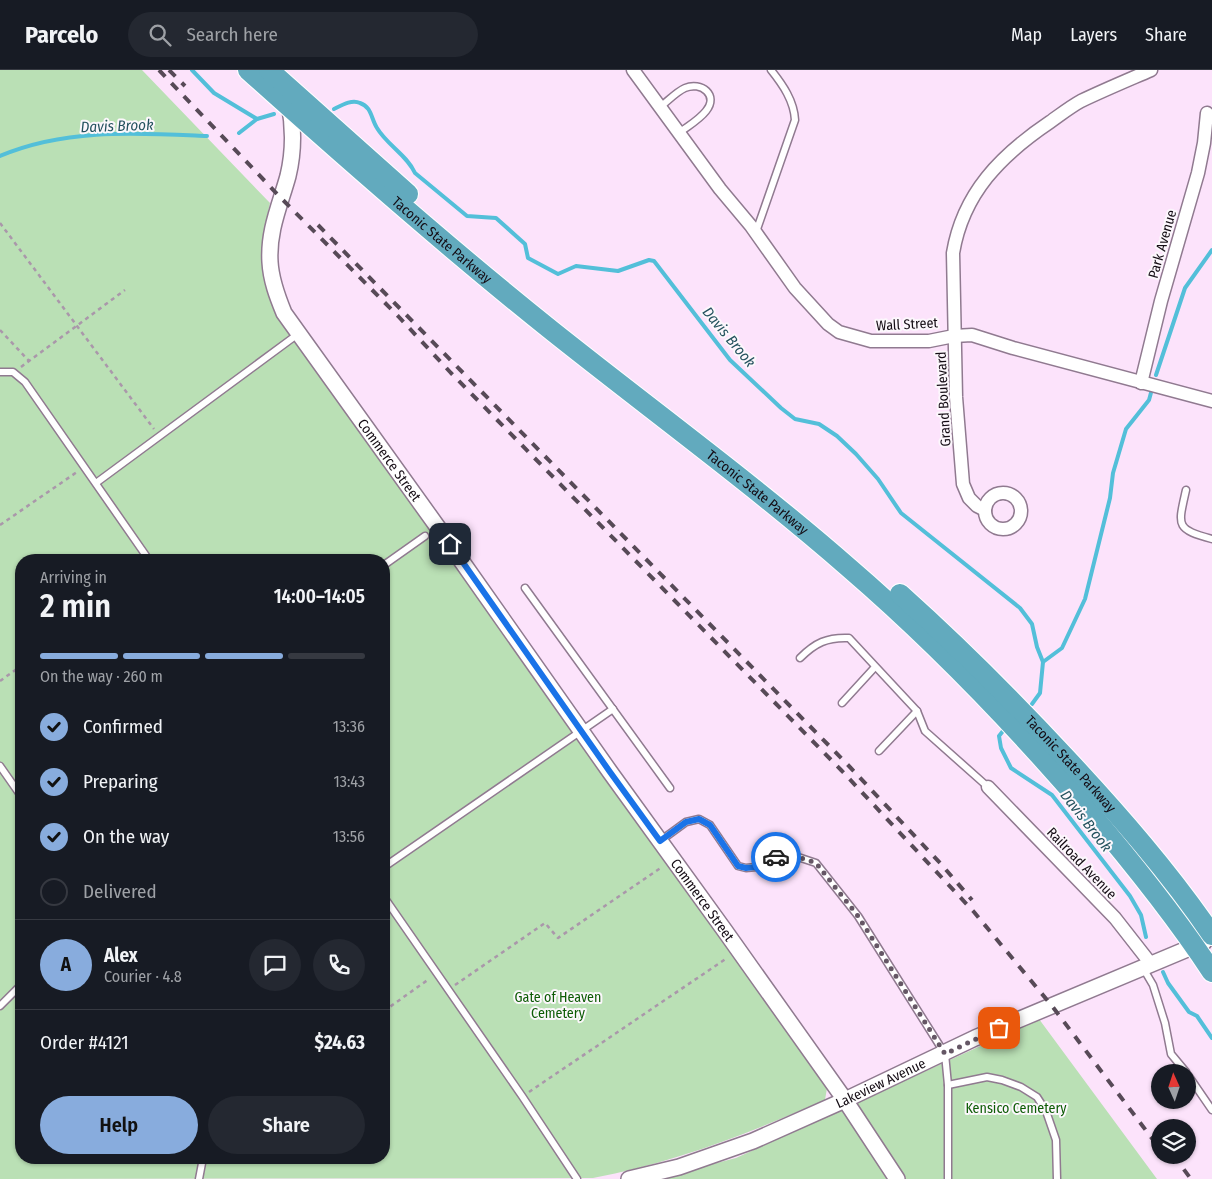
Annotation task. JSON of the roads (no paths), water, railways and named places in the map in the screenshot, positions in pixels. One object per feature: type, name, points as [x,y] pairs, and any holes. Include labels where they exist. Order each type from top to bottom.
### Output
[{"type":"highway","name":"Taconic State Parkway","points":[[248,70],[365,175],[473,267],[810,534],[916,628],[984,695],[1055,772],[1203,942],[1212,972]]},
{"type":"highway","name":"Taconic State Parkway","points":[[269,70],[284,78],[470,247],[813,520],[921,614],[1024,714],[1089,782],[1152,855],[1212,934]]},
{"type":"street","name":"Wall Street","points":[[633,70],[720,189],[756,233],[795,288],[828,324],[839,332],[871,342],[929,341],[972,335],[1013,348],[1212,401]]},
{"type":"street","name":"Grand Boulevard","points":[[984,510],[969,498],[963,484],[956,397],[954,253],[961,221],[972,200],[994,168],[1031,135],[1080,102],[1148,72]]},
{"type":"street","name":"Commerce Street","points":[[284,78],[293,132],[292,152],[289,174],[273,223],[270,243],[270,263],[275,291],[284,313],[610,772],[739,950],[845,1100],[896,1179]]},
{"type":"street","name":"Park Avenue","points":[[1141,382],[1161,301],[1198,173],[1204,143],[1206,113]]},
{"type":"street","name":"Railroad Avenue","points":[[988,787],[1114,918],[1147,966]]},
{"type":"street","name":"Lakeview Avenue","points":[[638,1178],[710,1157],[753,1141],[945,1054],[975,1038],[1203,942]]},
{"type":"lane","points":[[756,233],[796,120],[794,106],[771,70]]},
{"type":"lane","points":[[660,107],[686,87],[703,87],[709,93],[711,101],[708,110],[679,133]]},
{"type":"lane","points":[[96,483],[298,334]]},
{"type":"lane","points":[[0,372],[13,372],[25,382],[145,554]]},
{"type":"lane","points":[[1186,490],[1181,513],[1181,524],[1184,529],[1193,534],[1212,539]]},
{"type":"lane","points":[[390,561],[425,536]]},
{"type":"lane","points":[[525,588],[670,788]]},
{"type":"lane","points":[[800,658],[813,644],[838,638],[849,638],[917,712],[925,732],[988,787]]},
{"type":"lane","points":[[842,703],[875,666]]},
{"type":"lane","points":[[390,863],[613,709]]},
{"type":"lane","points":[[879,751],[917,712]]},
{"type":"lane","points":[[0,766],[15,787]]},
{"type":"lane","points":[[660,841],[686,822],[699,819],[710,825],[738,866],[746,868],[756,867],[774,857],[781,856],[795,856],[816,863],[858,916],[945,1054],[948,1085],[948,1179]]},
{"type":"lane","points":[[390,906],[522,1096],[577,1179]]},
{"type":"lane","points":[[1147,966],[1165,1023],[1172,1054],[1180,1064]]},
{"type":"lane","points":[[0,1006],[15,991]]},
{"type":"lane","points":[[948,1085],[987,1077],[1008,1082],[1037,1097],[1046,1111],[1056,1140],[1057,1179]]},
{"type":"lane","points":[[1196,1087],[1212,1110]]},
{"type":"lane","points":[[199,1179],[202,1164]]},
{"type":"waterway","points":[[192,70],[214,93],[257,119]]},
{"type":"waterway","name":"Davis Brook","points":[[334,109],[350,102],[357,102],[367,107],[381,134],[407,161],[415,173],[467,216],[496,218],[525,244],[528,258],[558,274],[576,266],[618,271],[649,260],[654,261],[730,360],[795,419],[819,424],[837,436],[878,479],[901,513],[1020,608],[1032,624],[1037,647],[1043,662],[1040,693],[1032,704]]},
{"type":"waterway","name":"Davis Brook","points":[[239,133],[257,119],[274,114]]},
{"type":"waterway","name":"Davis Brook","points":[[0,156],[50,141],[102,134],[207,136]]},
{"type":"waterway","points":[[1156,375],[1185,288],[1212,250]]},
{"type":"waterway","points":[[1043,662],[1062,648],[1085,599],[1110,498],[1113,473],[1126,429],[1149,400],[1152,389]]},
{"type":"waterway","name":"Davis Brook","points":[[1003,731],[999,736],[1001,748],[1011,768],[1052,795],[1130,896],[1141,915],[1146,937]]},
{"type":"waterway","name":"Davis Brook","points":[[1163,972],[1168,983],[1189,1012],[1197,1016],[1212,1038]]},
{"type":"railway","points":[[159,70],[451,373],[842,771],[974,912],[1052,1006],[1151,1137]]},
{"type":"railway","points":[[169,70],[185,86]]},
{"type":"railway","points":[[318,225],[848,765],[941,864],[972,900]]},
{"type":"railway","points":[[1180,1164],[1191,1179]]},
{"type":"park label","name":"Gate of Heaven Cemetery","points":[[558,1006]]},
{"type":"park label","name":"Kensico Cemetery","points":[[1016,1108]]}]
